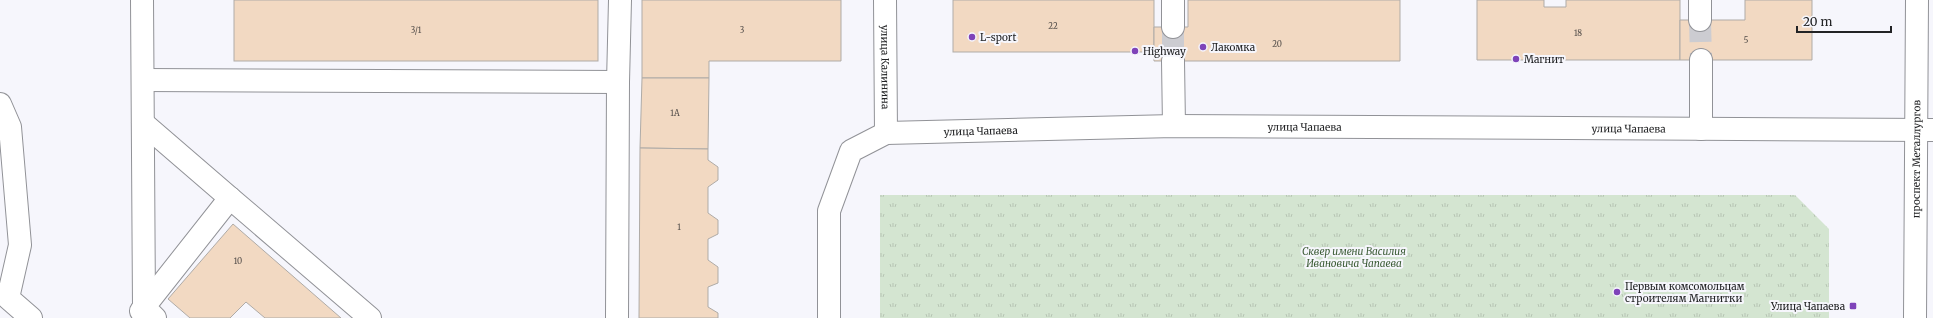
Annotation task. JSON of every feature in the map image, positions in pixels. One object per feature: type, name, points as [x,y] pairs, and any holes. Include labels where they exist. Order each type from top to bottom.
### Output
[{"type":"street","points":[[142,0],[145,314]]},
{"type":"street","points":[[617,318],[618,82],[620,0]]},
{"type":"street","name":"улица Калинина","points":[[885,0],[886,133]]},
{"type":"street","points":[[1173,0],[1173,27]]},
{"type":"street","name":"проспект Металлургов","points":[[1915,318],[1924,130],[1916,0]]},
{"type":"street","points":[[1701,60],[1701,129]]},
{"type":"street","points":[[1173,61],[1174,126]]},
{"type":"street","points":[[143,80],[618,82]]},
{"type":"street","points":[[0,104],[10,127],[20,245],[8,298],[31,318]]},
{"type":"street","points":[[143,123],[370,318]]},
{"type":"street","name":"улица Чапаева","points":[[829,318],[829,211],[851,150],[886,133],[1174,126],[1924,130]]},
{"type":"street","points":[[145,314],[230,198]]},
{"type":"green space","name":"Сквер имени Василия Ивановича Чапаева","points":[[880,195],[1795,195],[1829,229],[1829,318],[880,318]]},
{"type":"building","points":[[234,0],[598,0],[598,61],[234,61]]},
{"type":"building","points":[[642,0],[841,0],[841,61],[709,61],[709,78],[642,78]]},
{"type":"building","points":[[953,0],[1154,0],[1154,52],[953,52]]},
{"type":"building","points":[[1188,0],[1400,0],[1400,61],[1154,61],[1154,27],[1188,27]]},
{"type":"building","points":[[1477,0],[1544,0],[1544,7],[1566,7],[1566,0],[1680,0],[1680,60],[1477,60]]},
{"type":"building","points":[[1745,0],[1812,0],[1812,60],[1680,60],[1680,20],[1745,20]]},
{"type":"building","points":[[642,78],[709,78],[708,149],[640,148]]},
{"type":"building","points":[[640,148],[708,149],[708,160],[718,167],[718,180],[708,187],[708,213],[718,220],[718,234],[708,239],[708,260],[718,267],[718,283],[708,287],[708,307],[718,313],[718,318],[639,318]]},
{"type":"building","points":[[233,224],[341,318],[265,318],[246,302],[230,318],[190,318],[168,299]]},
{"type":"tunnel","points":[[1700,20],[1701,60]]},
{"type":"tunnel","points":[[1173,27],[1173,61]]},
{"type":"place","name":"L-sport","points":[[972,37]]},
{"type":"place","name":"Лакомка","points":[[1203,47]]},
{"type":"place","name":"Highway","points":[[1135,51]]},
{"type":"place","name":"Магнит","points":[[1516,59]]},
{"type":"place","name":"Первым комсомольцам строителям Магнитки","points":[[1617,292]]},
{"type":"place","name":"Улица Чапаева","points":[[1853,306]]}]
